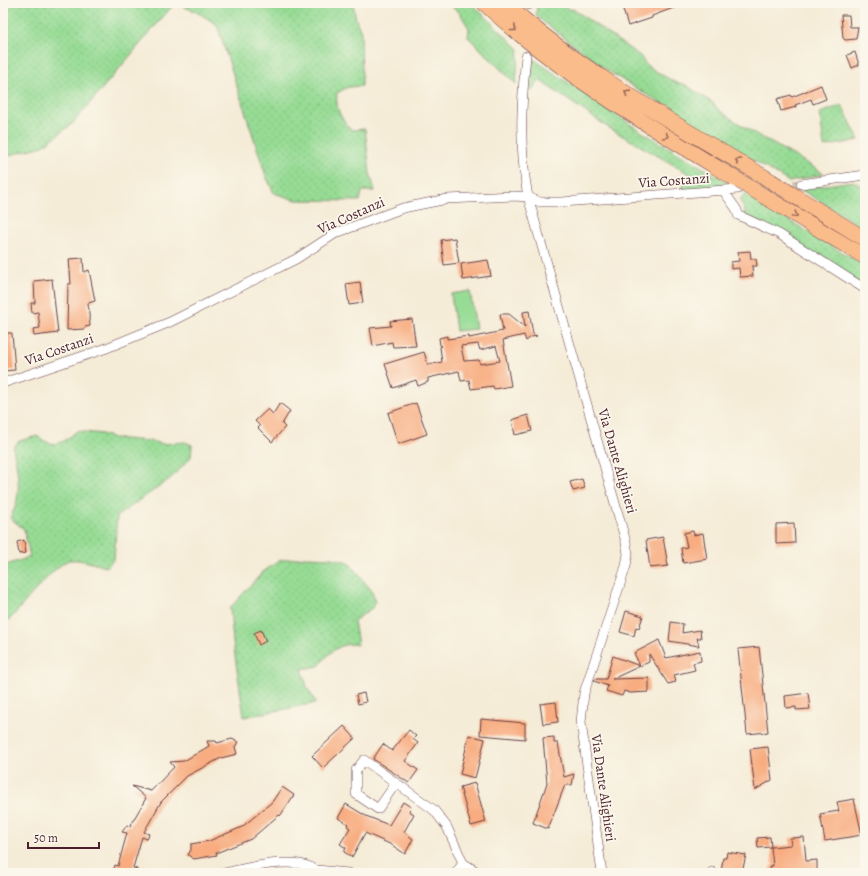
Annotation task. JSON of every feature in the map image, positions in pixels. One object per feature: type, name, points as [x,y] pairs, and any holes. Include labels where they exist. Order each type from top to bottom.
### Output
[{"type":"highway","points":[[484,3],[555,61],[656,130],[739,185],[762,194],[865,257]]},
{"type":"highway","points":[[505,3],[550,41],[596,73],[771,181],[796,189],[865,239]]},
{"type":"street","name":"Via Dante Alighieri","points":[[526,56],[521,126],[521,154],[528,197],[626,542],[628,554],[626,566],[584,693],[581,722],[602,873]]},
{"type":"street","points":[[796,189],[865,175]]},
{"type":"street","name":"Via Costanzi","points":[[3,383],[104,348],[170,322],[296,259],[336,234],[403,208],[447,199],[514,196],[528,197],[540,202],[562,202],[723,190],[739,185]]},
{"type":"street","points":[[723,190],[737,210],[738,215],[778,234],[865,289]]},
{"type":"street","points":[[396,783],[378,809],[356,794],[356,770],[364,760],[434,810],[446,827],[463,862],[479,873]]},
{"type":"street","points":[[456,873],[463,862]]},
{"type":"street","points":[[225,873],[286,863],[299,863],[317,871],[348,873]]},
{"type":"green space","points":[[3,3],[353,3],[356,20],[361,32],[362,86],[348,87],[337,93],[337,104],[342,118],[351,130],[365,129],[370,173],[375,191],[362,191],[360,201],[296,200],[274,193],[266,176],[217,25],[197,12],[174,4],[73,123],[43,146],[3,157]]},
{"type":"green space","points":[[447,3],[471,3],[519,49],[516,84],[468,37],[469,28],[459,12]]},
{"type":"green space","points":[[537,3],[560,3],[570,10],[573,9],[640,56],[647,66],[676,83],[684,84],[713,103],[730,118],[824,174],[789,182],[608,71],[536,16]]},
{"type":"green space","points":[[533,59],[642,132],[734,186],[712,186],[683,191],[684,180],[693,179],[700,183],[700,180],[609,128],[539,80],[533,90],[530,90]]},
{"type":"green space","points":[[842,105],[859,140],[824,147],[820,113]]},
{"type":"green space","points":[[853,181],[865,188],[865,229],[800,189]]},
{"type":"green space","points":[[745,194],[865,266],[865,286],[745,215],[744,208],[740,201]]},
{"type":"green space","points":[[470,291],[476,329],[456,331],[451,294]]},
{"type":"green space","points":[[77,431],[102,434],[114,438],[149,441],[163,444],[185,442],[192,445],[191,457],[171,478],[117,516],[114,559],[106,567],[79,560],[64,562],[31,595],[11,618],[3,624],[3,579],[5,578],[3,566],[30,557],[24,529],[10,518],[17,501],[18,492],[18,475],[13,448],[19,441],[37,436],[48,443],[53,444],[62,442]]},
{"type":"green space","points":[[305,557],[332,558],[348,562],[372,591],[375,601],[373,607],[354,621],[358,645],[352,644],[341,646],[326,657],[319,666],[302,669],[307,687],[316,703],[244,717],[233,642],[230,608],[263,572],[280,560]]},
{"type":"building","points":[[621,3],[630,3],[632,8],[647,3],[684,4],[652,16],[652,18],[628,26]]},
{"type":"building","points":[[841,15],[849,15],[850,27],[858,27],[856,39],[845,40],[843,38]]},
{"type":"building","points":[[855,52],[859,65],[852,68],[847,55]]},
{"type":"building","points":[[821,85],[826,99],[813,104],[811,99],[795,105],[796,107],[781,111],[777,99],[791,95],[792,97]]},
{"type":"building","points":[[455,238],[459,263],[444,265],[441,240]]},
{"type":"building","points":[[750,251],[751,259],[756,259],[757,266],[752,266],[753,276],[740,277],[739,268],[731,269],[731,262],[739,261],[738,252]]},
{"type":"building","points":[[83,258],[84,272],[89,270],[95,301],[88,303],[90,326],[85,327],[84,329],[67,330],[68,284],[71,284],[69,259]]},
{"type":"building","points":[[488,260],[491,276],[463,280],[461,264]]},
{"type":"building","points":[[52,279],[58,333],[34,336],[33,329],[40,328],[38,312],[32,313],[31,303],[35,303],[34,281]]},
{"type":"building","points":[[360,282],[363,303],[349,305],[346,284]]},
{"type":"building","points":[[529,311],[533,334],[537,336],[531,337],[526,341],[524,335],[503,340],[511,386],[494,389],[493,386],[471,389],[469,380],[461,381],[459,371],[428,378],[428,382],[418,386],[416,380],[393,388],[385,364],[424,352],[428,365],[442,362],[440,347],[442,346],[440,345],[439,338],[447,336],[447,339],[469,336],[469,338],[503,331],[500,314],[509,314],[525,327],[523,312]],"holes":[[[478,344],[480,350],[496,346],[500,361],[480,364],[479,360],[464,361],[461,346]]]},
{"type":"building","points":[[412,319],[416,346],[393,347],[392,342],[373,346],[370,328],[391,326],[390,321]]},
{"type":"building","points":[[3,333],[12,333],[15,370],[3,371]]},
{"type":"building","points":[[280,403],[290,411],[282,424],[285,427],[272,442],[258,428],[260,426],[255,421],[268,409],[273,414]]},
{"type":"building","points":[[416,403],[427,434],[398,444],[388,413]]},
{"type":"building","points":[[528,415],[532,431],[515,435],[512,420]]},
{"type":"building","points":[[582,479],[585,488],[573,491],[570,482]]},
{"type":"building","points":[[794,523],[795,543],[776,544],[776,524]]},
{"type":"building","points":[[693,531],[694,535],[703,533],[707,559],[683,563],[681,548],[687,547],[684,533]]},
{"type":"building","points":[[663,537],[668,566],[650,568],[646,540]]},
{"type":"building","points":[[24,540],[26,553],[19,554],[17,542]]},
{"type":"building","points":[[626,611],[643,616],[639,628],[636,627],[634,636],[620,632]]},
{"type":"building","points":[[671,622],[683,624],[682,633],[700,630],[701,638],[697,638],[699,646],[669,641]]},
{"type":"building","points":[[261,630],[266,641],[259,645],[254,633]]},
{"type":"building","points":[[659,640],[666,658],[700,651],[701,661],[693,663],[695,670],[674,675],[676,682],[668,684],[649,654],[649,662],[612,679],[649,678],[649,692],[630,693],[624,691],[622,696],[606,691],[608,686],[594,681],[595,679],[606,679],[613,656],[640,666],[634,653]]},
{"type":"building","points":[[759,647],[768,732],[747,734],[738,649]]},
{"type":"building","points":[[364,693],[366,702],[358,704],[356,695]]},
{"type":"building","points":[[808,693],[810,709],[796,710],[796,707],[786,708],[785,696]]},
{"type":"building","points":[[556,702],[558,722],[543,724],[540,704]]},
{"type":"building","points":[[481,719],[525,723],[525,739],[480,735]]},
{"type":"building","points":[[344,726],[355,738],[323,768],[312,756]]},
{"type":"building","points":[[409,730],[416,736],[413,739],[418,743],[405,761],[418,770],[409,783],[373,759],[383,744],[392,751]]},
{"type":"building","points":[[469,735],[485,739],[475,778],[460,774]]},
{"type":"building","points":[[554,737],[554,743],[558,743],[564,777],[574,774],[572,785],[565,785],[548,829],[533,823],[547,783],[543,738]]},
{"type":"building","points":[[232,739],[238,742],[235,747],[237,754],[221,758],[187,776],[161,802],[144,832],[149,834],[147,839],[142,837],[133,868],[137,869],[137,873],[113,873],[115,865],[118,866],[127,833],[122,832],[127,825],[130,826],[146,798],[132,786],[151,791],[174,767],[170,762],[184,761],[209,746],[207,741],[216,741],[217,743]]},
{"type":"building","points":[[768,747],[772,780],[755,790],[750,749]]},
{"type":"building","points":[[475,783],[486,822],[471,826],[460,787]]},
{"type":"building","points":[[282,787],[294,795],[280,816],[279,815],[251,839],[216,853],[217,855],[194,859],[188,855],[191,850],[191,844],[209,841],[242,827],[272,802]]},
{"type":"building","points":[[854,799],[862,835],[825,841],[820,814],[839,811],[837,802]]},
{"type":"building","points":[[403,802],[411,807],[409,811],[414,814],[404,832],[413,839],[405,854],[392,845],[365,833],[352,857],[344,852],[346,848],[340,844],[350,828],[347,826],[348,824],[338,818],[346,804],[366,816],[389,825]]},
{"type":"building","points":[[770,837],[771,847],[758,848],[757,838]]},
{"type":"building","points":[[804,837],[806,861],[817,860],[817,873],[771,873],[770,866],[773,866],[771,847],[791,845],[790,838]]},
{"type":"building","points":[[727,852],[746,855],[742,873],[721,873],[723,858],[726,858]]},
{"type":"tunnel","points":[[753,188],[801,184]]}]
